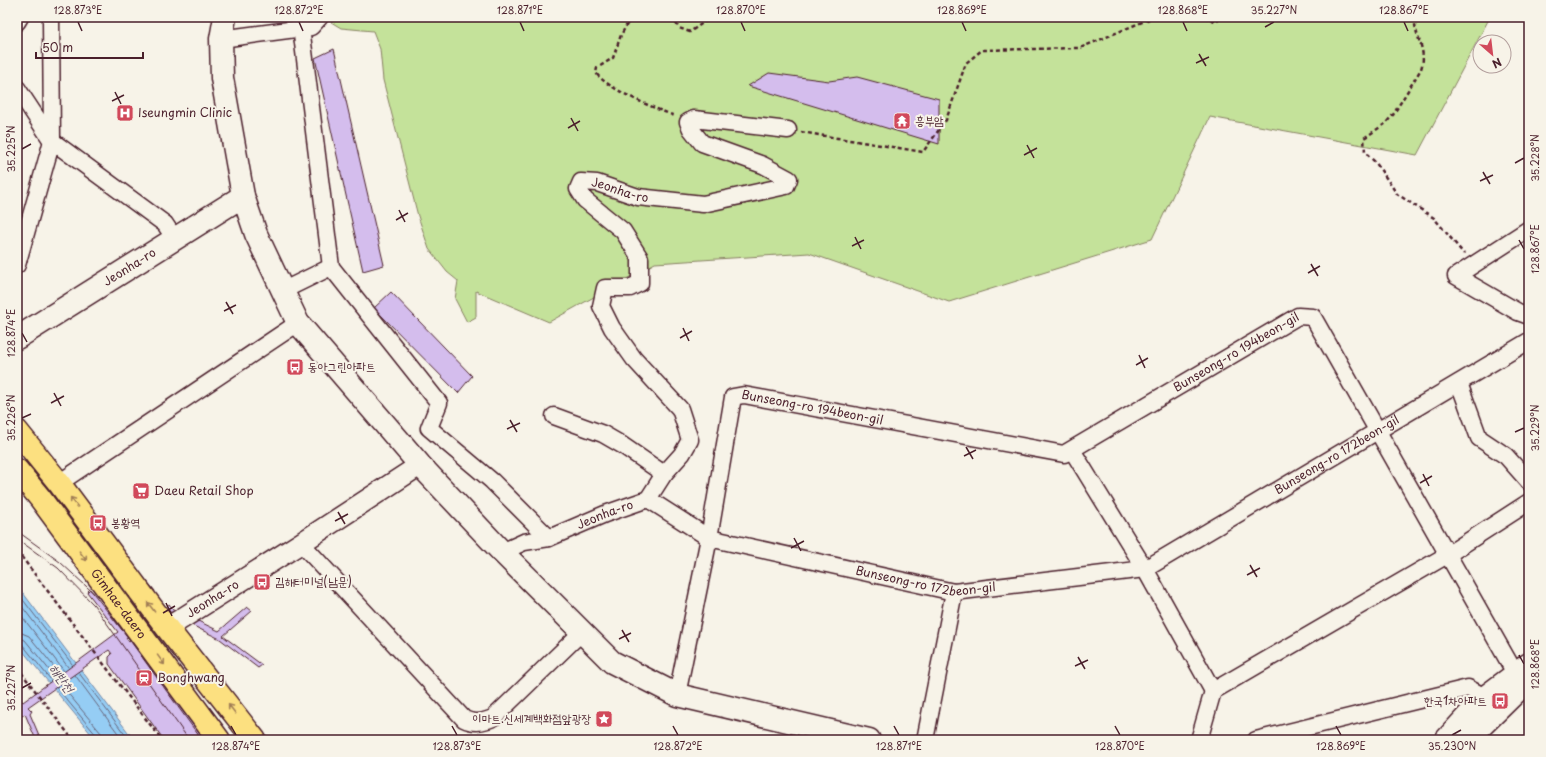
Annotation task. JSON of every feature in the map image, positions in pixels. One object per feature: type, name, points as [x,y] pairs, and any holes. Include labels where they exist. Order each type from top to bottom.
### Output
[{"type":"main road","points":[[225,17],[221,40],[222,78],[243,196],[256,234],[298,323],[420,465],[502,552],[612,662],[676,695],[869,740]]},
{"type":"main road","name":"Jeonha-ro","points":[[17,338],[243,196]]},
{"type":"main road","name":"Gimhae-daero","points":[[17,431],[59,483],[167,628],[255,740]]},
{"type":"main road","name":"Gimhae-daero","points":[[17,470],[45,504],[219,740]]},
{"type":"main road","points":[[1446,740],[1485,697],[1524,674]]},
{"type":"main road","points":[[1467,740],[1517,691],[1524,674]]},
{"type":"street","points":[[17,22],[20,17]]},
{"type":"street","points":[[17,265],[52,141],[51,17]]},
{"type":"street","points":[[221,40],[301,27],[311,27],[320,17]]},
{"type":"street","points":[[301,27],[331,267],[439,403],[429,428],[492,481],[549,538]]},
{"type":"street","points":[[17,88],[52,141],[165,224],[175,239]]},
{"type":"street","points":[[688,122],[694,119],[788,130]]},
{"type":"street","name":"Jeonha-ro","points":[[502,552],[524,542],[549,538],[597,517],[648,499],[664,474],[682,454],[690,440],[680,409],[634,359],[612,328],[601,306],[605,288],[630,288],[640,283],[640,258],[623,231],[585,200],[578,189],[581,182],[597,183],[638,197],[703,204],[786,186],[789,179],[763,165],[702,143],[691,129],[688,122]]},
{"type":"street","points":[[1529,229],[1456,276],[1518,312],[1529,316]]},
{"type":"street","points":[[282,291],[331,267]]},
{"type":"street","name":"Bunseong-ro 194beon-gil","points":[[676,695],[709,538],[733,397],[744,395],[1064,454],[1298,316],[1313,317],[1447,554],[1524,674]]},
{"type":"street","points":[[59,483],[298,323]]},
{"type":"street","name":"Bunseong-ro 172beon-gil","points":[[709,538],[954,592],[1145,569],[1529,341]]},
{"type":"street","points":[[1459,383],[1479,438],[1506,456],[1529,482]]},
{"type":"street","points":[[554,416],[604,434],[664,474]]},
{"type":"street","points":[[1072,450],[1145,569],[1213,691]]},
{"type":"street","name":"Jeonha-ro","points":[[167,628],[420,465]]},
{"type":"street","points":[[648,499],[709,538]]},
{"type":"street","points":[[1199,740],[1213,691],[1447,554],[1529,502]]},
{"type":"street","points":[[301,543],[464,718],[470,722],[478,722],[493,718],[582,632]]},
{"type":"street","points":[[925,740],[954,592]]},
{"type":"street","points":[[1256,740],[1468,688],[1485,697]]},
{"type":"path","points":[[631,17],[621,35],[613,58],[596,68],[596,73],[605,82],[651,107],[688,122]]},
{"type":"path","points":[[672,17],[678,28],[690,32],[711,17]]},
{"type":"path","points":[[804,17],[815,17]]},
{"type":"path","points":[[788,130],[923,152],[946,120],[966,63],[982,50],[1080,48],[1154,17]]},
{"type":"path","points":[[1204,17],[1215,21],[1222,17]]},
{"type":"path","points":[[1415,17],[1416,27],[1424,52],[1424,60],[1421,69],[1393,115],[1385,124],[1364,138],[1366,152],[1376,163],[1397,194],[1434,218],[1473,265]]},
{"type":"path","points":[[17,551],[162,740]]},
{"type":"path","points":[[17,667],[73,740]]},
{"type":"green space","points":[[329,17],[1490,17],[1481,34],[1472,34],[1472,51],[1417,155],[1210,117],[1152,239],[949,302],[809,253],[655,263],[549,322],[476,291],[476,317],[467,322],[455,299],[458,281],[447,272],[429,249],[418,216],[383,80],[380,49],[373,31],[341,28],[331,22]]},
{"type":"water","name":"해반천","points":[[17,585],[134,740],[96,740],[17,644]]},
{"type":"building","points":[[334,49],[384,265],[363,271],[315,58]]},
{"type":"building","name":"흥부암","points":[[769,73],[829,81],[857,77],[939,99],[939,144],[748,86]]},
{"type":"building","points":[[391,292],[472,376],[458,393],[374,308]]},
{"type":"building","points":[[129,560],[155,591],[152,595],[166,607],[169,604],[173,609],[219,631],[247,607],[252,611],[223,636],[262,665],[258,668],[220,639],[169,614],[126,638],[129,642],[138,635],[215,740],[164,740],[109,664],[109,657],[112,654],[109,650],[28,707],[32,711],[30,714],[41,740],[36,740],[25,714],[22,716],[17,708],[17,696],[23,702],[118,632],[87,592],[90,589],[122,630],[160,609]]},
{"type":"tram line","points":[[17,531],[60,562],[100,599],[202,740]]},
{"type":"tram line","points":[[17,539],[58,568],[94,605],[189,740]]},
{"type":"place","name":"Iseungmin Clinic","points":[[125,113]]},
{"type":"place","name":"흥부암","points":[[902,121]]},
{"type":"place","name":"동아그린아파트","points":[[295,367]]},
{"type":"place","name":"Daeu Retail Shop","points":[[141,491]]},
{"type":"place","name":"봉황역","points":[[98,523]]},
{"type":"place","name":"김해터미널(남문)","points":[[262,582]]},
{"type":"place","name":"Bonghwang","points":[[144,678]]},
{"type":"place","name":"한국1차아파트","points":[[1500,701]]},
{"type":"place","name":"이마트.신세계백화점앞광장","points":[[604,719]]}]
